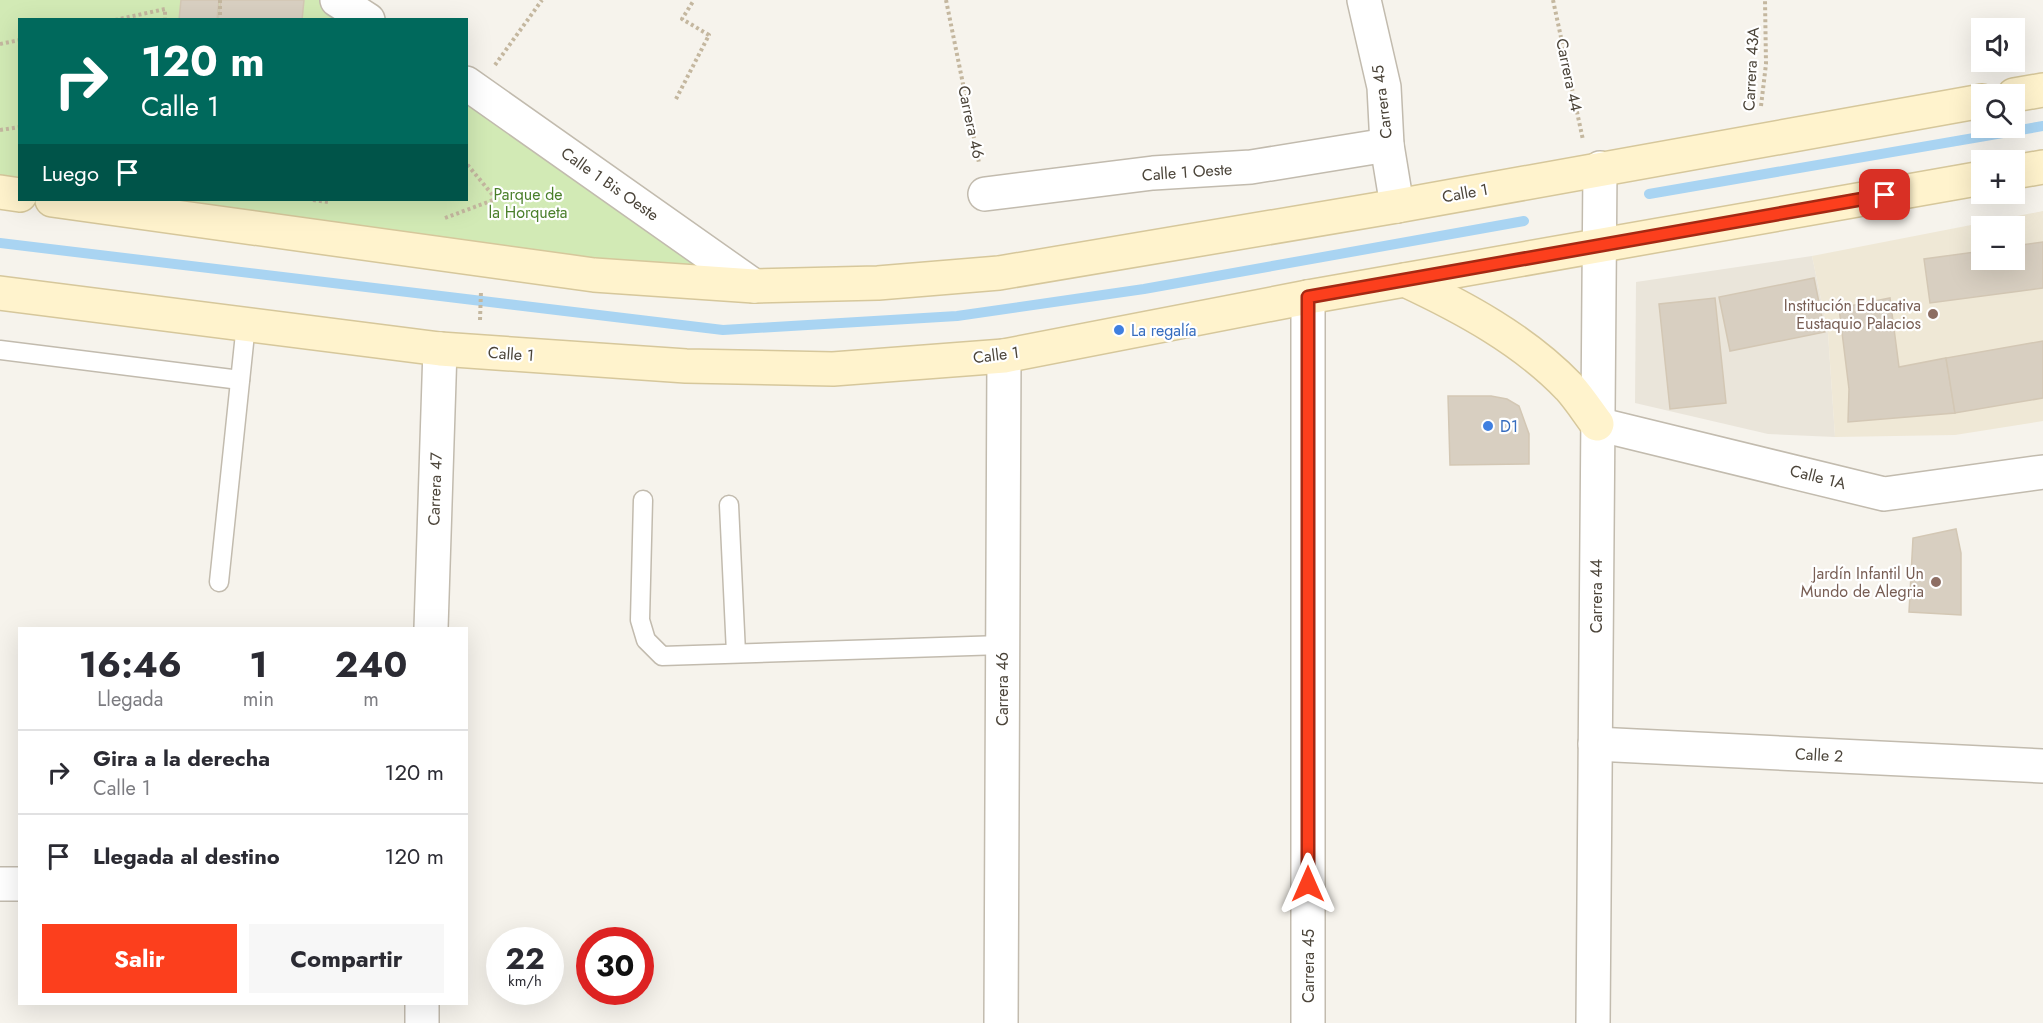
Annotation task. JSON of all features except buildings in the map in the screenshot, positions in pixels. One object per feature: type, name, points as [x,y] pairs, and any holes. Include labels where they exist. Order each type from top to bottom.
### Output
[{"type":"main road","points":[[2025,93],[2043,90]]},
{"type":"main road","name":"Calle 1","points":[[59,201],[594,275],[754,286],[878,283],[999,273],[1397,206],[1592,159],[1757,140],[1971,103]]},
{"type":"main road","points":[[2025,170],[2043,167]]},
{"type":"main road","name":"Calle 1","points":[[0,293],[440,349],[686,366],[832,369],[1004,356],[1308,297],[1971,180]]},
{"type":"main road","points":[[0,192],[18,195]]},
{"type":"main road","points":[[1405,280],[1481,320],[1529,354],[1568,387],[1597,424]]},
{"type":"street","points":[[337,0],[365,18]]},
{"type":"street","name":"Carrera 45","points":[[1364,0],[1384,87],[1388,145],[1397,206]]},
{"type":"street","name":"Calle 1 Bis Oeste","points":[[471,86],[754,286]]},
{"type":"street","name":"Calle 1 Oeste","points":[[985,194],[1153,173],[1251,167],[1388,145]]},
{"type":"street","name":"Carrera 44","points":[[1592,159],[1599,245],[1593,1023]]},
{"type":"street","name":"Carrera 45","points":[[1308,297],[1308,1023]]},
{"type":"street","name":"Carrera 47","points":[[431,627],[440,349]]},
{"type":"street","name":"Carrera 46","points":[[1000,1023],[1004,356]]},
{"type":"street","name":"Calle 1A","points":[[1597,424],[1884,494],[2043,472]]},
{"type":"street","name":"Calle 2","points":[[1595,744],[2043,766]]},
{"type":"street","points":[[0,884],[18,884]]},
{"type":"street","points":[[422,1005],[422,1023]]},
{"type":"lane","points":[[219,582],[246,324]]},
{"type":"lane","points":[[0,350],[240,380]]},
{"type":"lane","points":[[643,500],[640,620],[646,640],[662,656],[1002,645]]},
{"type":"lane","points":[[729,505],[736,653]]},
{"type":"path","points":[[220,0],[220,18]]},
{"type":"path","points":[[471,86],[542,0]]},
{"type":"path","points":[[676,99],[709,35],[681,19],[694,0]]},
{"type":"path","name":"Carrera 46","points":[[946,0],[985,194]]},
{"type":"path","name":"Carrera 44","points":[[1553,0],[1592,159]]},
{"type":"path","name":"Carrera 43A","points":[[1757,140],[1766,64],[1765,0]]},
{"type":"path","points":[[124,18],[165,9],[165,18]]},
{"type":"path","points":[[0,44],[18,40]]},
{"type":"path","points":[[0,130],[18,127]]},
{"type":"path","points":[[437,217],[448,219],[496,199],[468,165]]},
{"type":"path","points":[[321,201],[336,203]]},
{"type":"path","points":[[479,324],[481,289]]},
{"type":"shaded area","name":"Institución Educativa Eustaquio Palacios","points":[[2043,211],[2043,421],[1955,435],[1835,437],[1828,333],[1812,256],[1971,225],[1971,270],[2025,270],[2025,216],[2017,216]]},
{"type":"shaded area","points":[[1812,256],[1828,333],[1835,437],[1768,434],[1635,403],[1636,282]]},
{"type":"green space","points":[[0,0],[337,0],[366,18],[18,18],[18,195],[0,192]]},
{"type":"green space","name":"Parque de la Horqueta","points":[[468,84],[754,286],[60,201],[468,201]]},
{"type":"waterway","points":[[1649,194],[2043,126]]},
{"type":"waterway","points":[[0,243],[723,330],[957,316],[1144,289],[1524,221]]},
{"type":"place","name":"Institución Educativa Eustaquio Palacios","points":[[1933,314]]},
{"type":"place","name":"La regalía","points":[[1119,330]]},
{"type":"place","name":"D1","points":[[1488,426]]},
{"type":"place","name":"Jardín Infantil Un Mundo de Alegria","points":[[1936,582]]},
{"type":"route","points":[[1308,884],[1308,297],[1885,195]]}]
